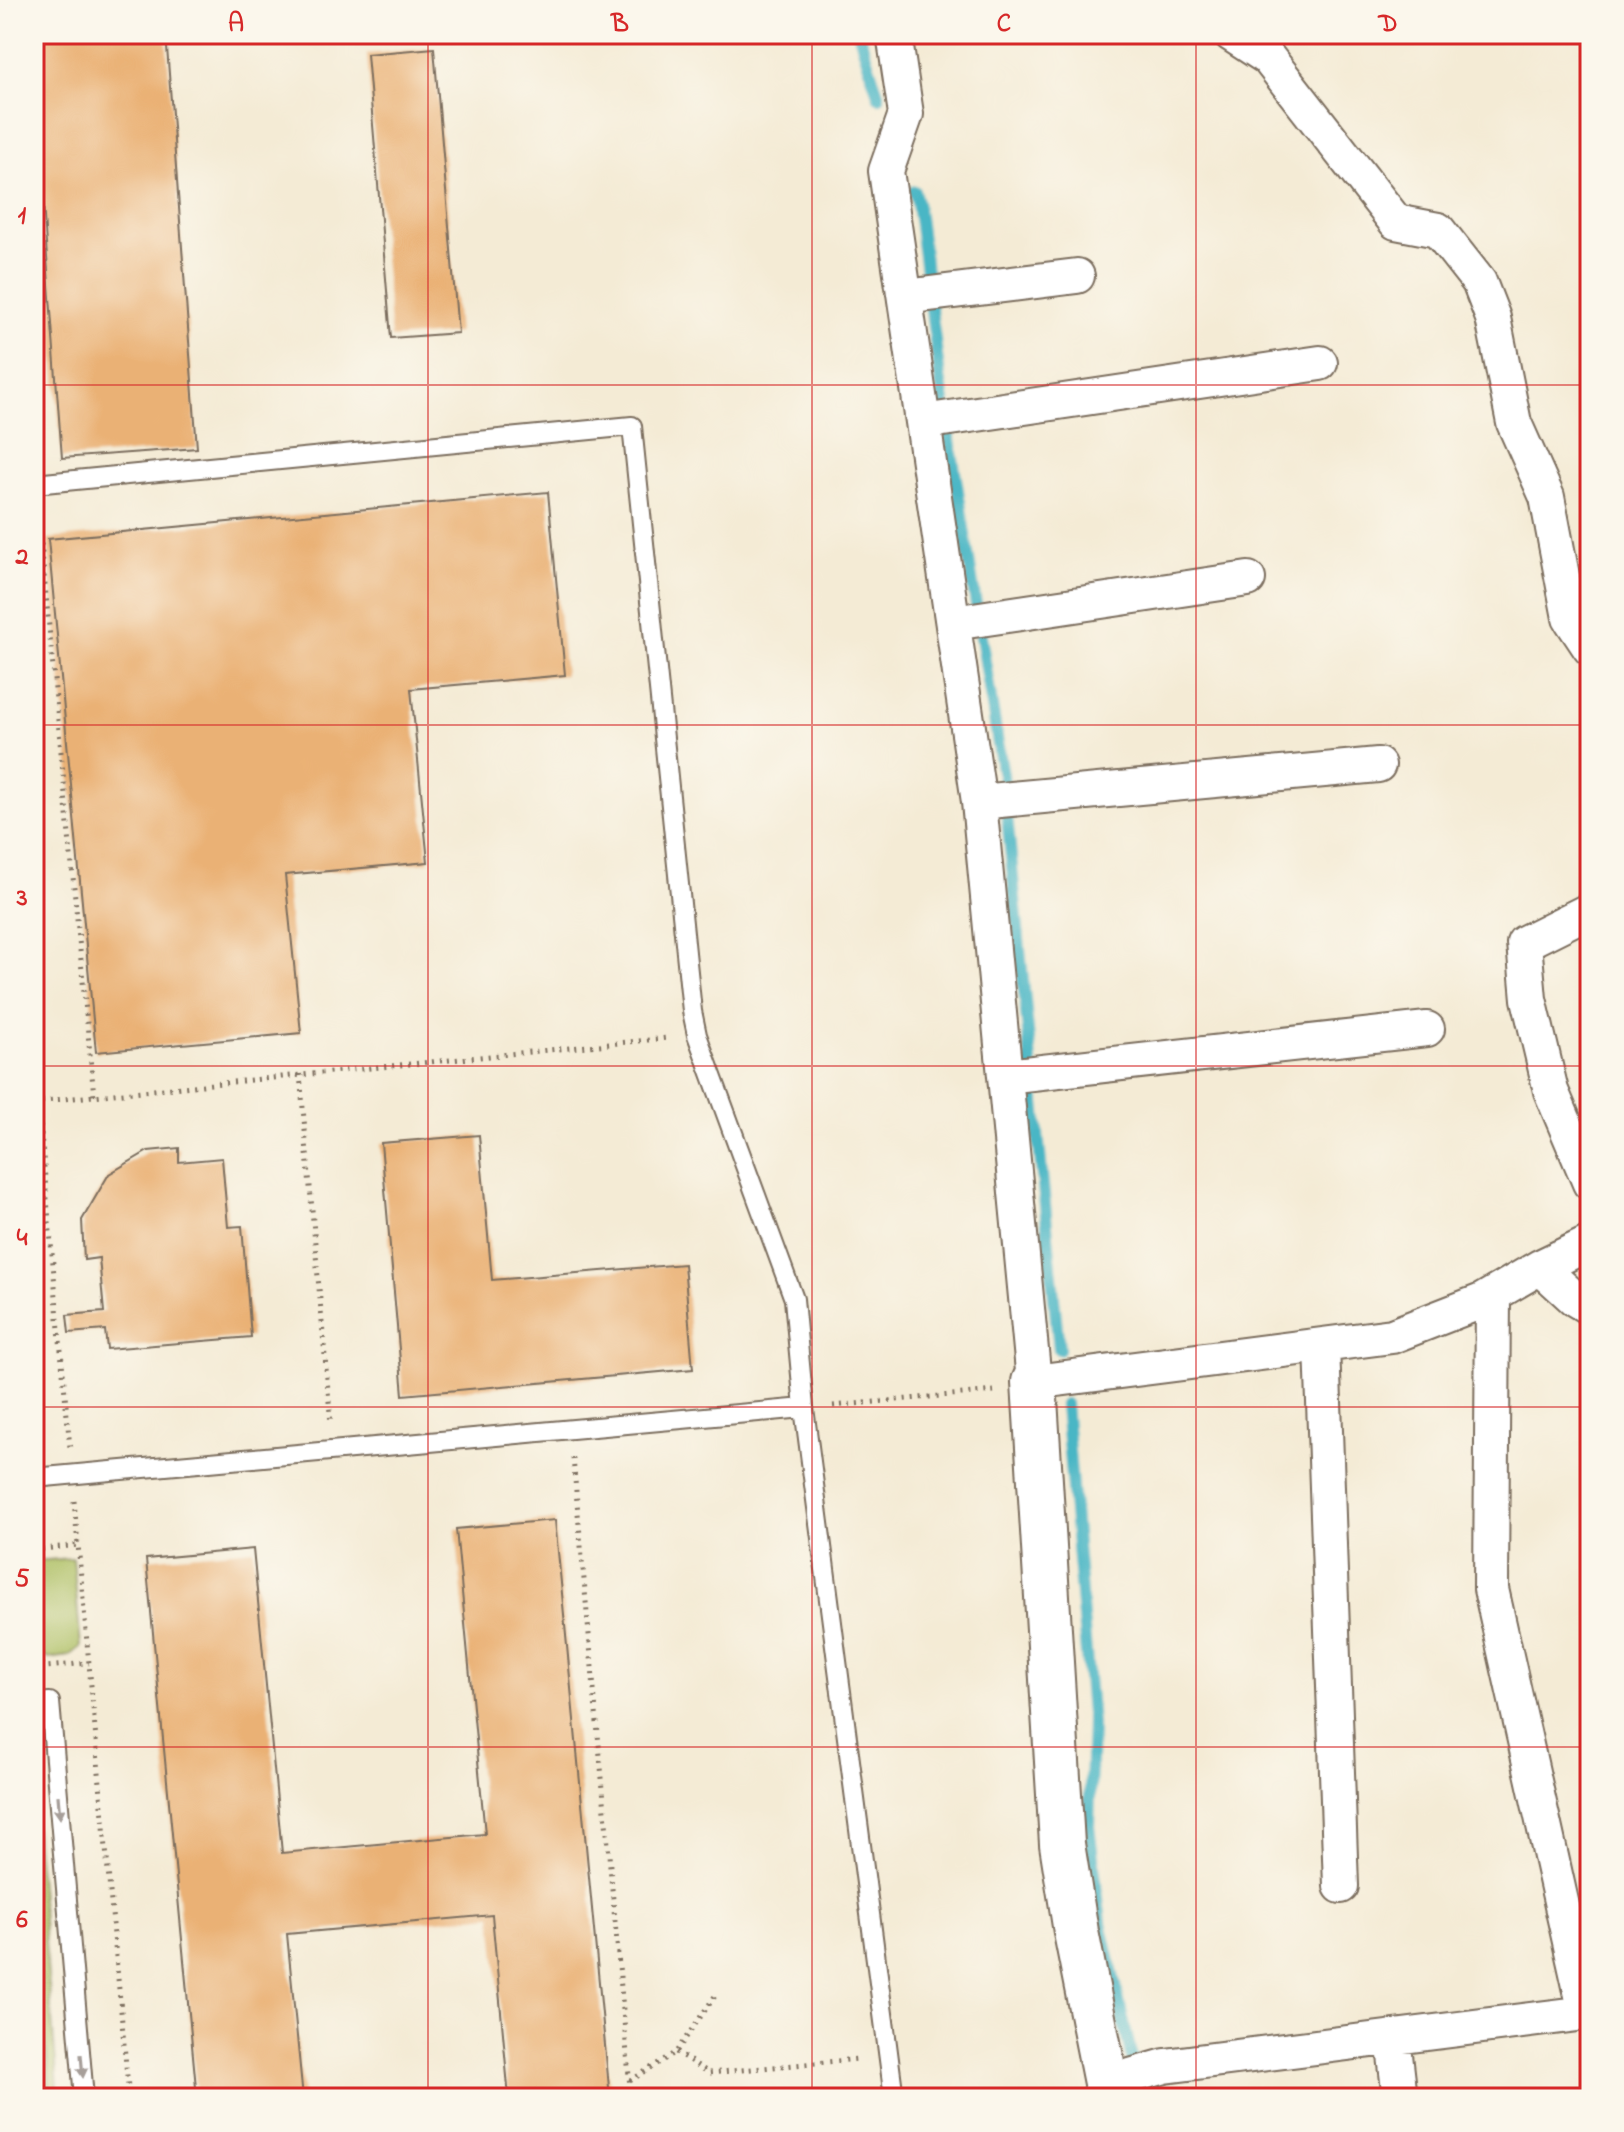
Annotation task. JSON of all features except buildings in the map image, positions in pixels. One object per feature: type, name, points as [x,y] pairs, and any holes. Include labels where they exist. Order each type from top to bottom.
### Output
[{"type":"street","points":[[894,34],[906,114],[886,171],[922,295],[996,801],[1023,1074],[1034,1385],[1062,1844],[1121,2082],[1165,2066],[1588,2012],[1491,1589],[1493,1295]]},
{"type":"street","points":[[1231,34],[1268,58],[1396,222],[1438,230],[1479,282],[1493,318],[1514,423],[1547,497],[1570,618],[1590,648]]},
{"type":"street","points":[[922,295],[1077,276]]},
{"type":"street","points":[[938,420],[1320,363]]},
{"type":"street","points":[[970,620],[1248,579]]},
{"type":"street","points":[[996,801],[1378,765]]},
{"type":"street","points":[[1590,910],[1524,943],[1529,999],[1551,1091],[1590,1183]]},
{"type":"street","points":[[1023,1074],[1427,1029]]},
{"type":"street","points":[[1034,1385],[1392,1336],[1493,1295],[1540,1267],[1590,1243]]},
{"type":"street","points":[[1540,1267],[1575,1299],[1590,1308]]},
{"type":"street","points":[[1322,1345],[1341,1886]]},
{"type":"street","points":[[1393,2038],[1400,2098]]},
{"type":"lane","points":[[34,473],[34,484],[632,426],[692,1011],[697,1035],[794,1299],[804,1408],[894,2098]]},
{"type":"lane","points":[[34,1478],[804,1408]]},
{"type":"lane","points":[[34,1703],[50,1702],[84,2098]]},
{"type":"path","points":[[34,484],[71,822],[94,1096]]},
{"type":"path","points":[[129,2098],[36,1102],[697,1035]]},
{"type":"path","points":[[300,1074],[334,1450]]},
{"type":"path","points":[[804,1408],[1034,1385]]},
{"type":"path","points":[[571,1429],[631,2098]]},
{"type":"path","points":[[34,1550],[78,1545]]},
{"type":"path","points":[[34,1661],[46,1667],[89,1663]]},
{"type":"path","points":[[630,2081],[676,2052],[715,1996]]},
{"type":"path","points":[[676,2052],[709,2073],[888,2057]]},
{"type":"green space","points":[[73,1558],[81,1647],[69,1656],[48,1659],[36,1650],[34,1561]]},
{"type":"green space","points":[[34,1819],[59,2098],[34,2098]]},
{"type":"green space","points":[[34,1918],[51,2098],[34,2098]]},
{"type":"waterway","points":[[859,34],[879,97]]},
{"type":"waterway","points":[[914,191],[939,371],[1003,775],[1059,1349]]},
{"type":"waterway","points":[[1065,1404],[1092,1724],[1089,1826],[1101,1923],[1141,2098]]}]
